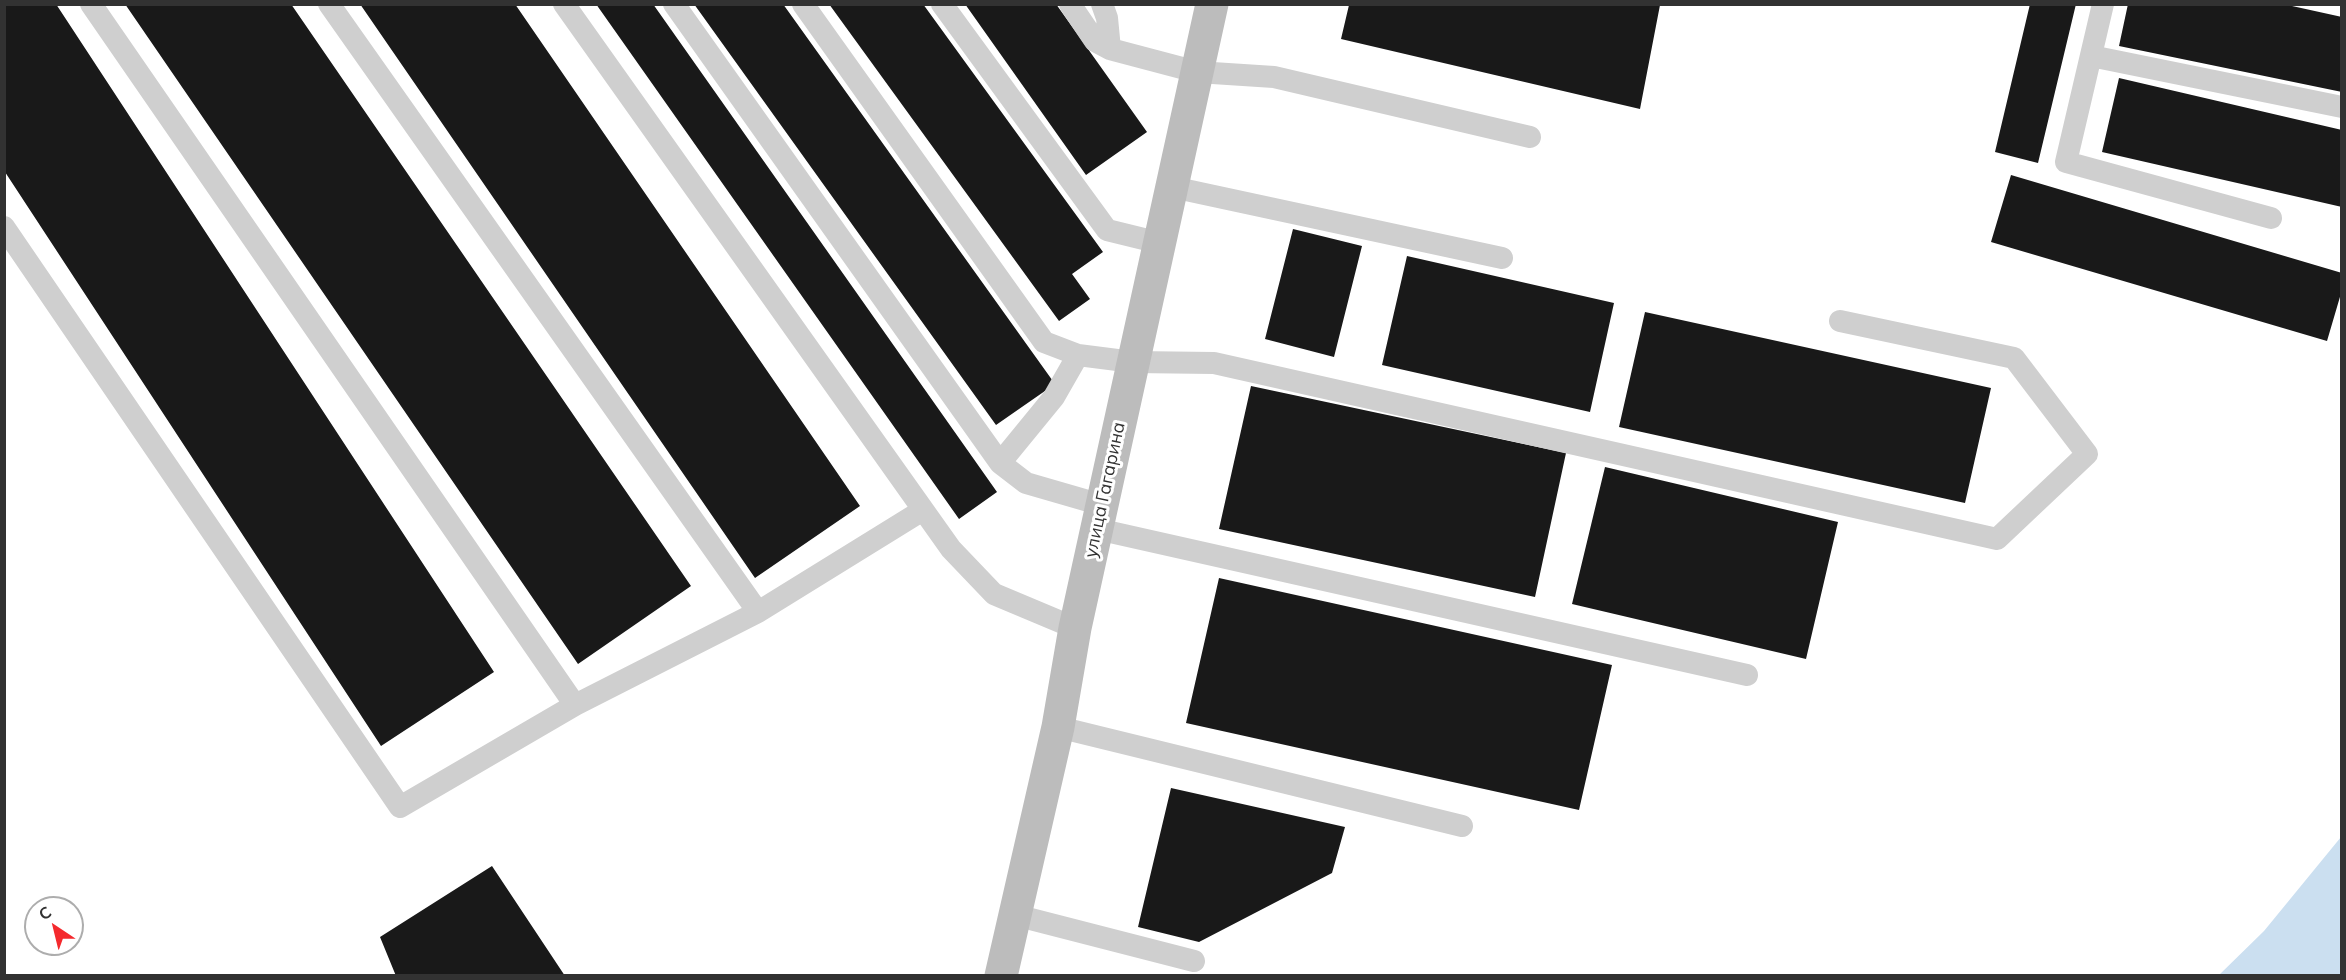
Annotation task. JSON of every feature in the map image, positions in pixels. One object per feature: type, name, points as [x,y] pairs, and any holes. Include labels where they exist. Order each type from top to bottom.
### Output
[{"type":"street","name":"улица Гагарина","points":[[1001,975],[1058,727],[1075,628],[1212,4]]},
{"type":"lane","points":[[91,4],[574,705]]},
{"type":"lane","points":[[329,4],[758,612]]},
{"type":"lane","points":[[564,4],[951,549],[994,594],[1075,628]]},
{"type":"lane","points":[[674,4],[1000,463],[1026,483],[1100,517],[1747,675]]},
{"type":"lane","points":[[803,4],[1044,342],[1078,355],[1133,362],[1214,363],[1997,539],[2087,454],[2014,358],[1840,321]]},
{"type":"lane","points":[[942,4],[1107,230],[1160,243]]},
{"type":"lane","points":[[1070,4],[1095,41],[1110,49],[1197,72],[1274,77],[1530,137]]},
{"type":"lane","points":[[1102,4],[1107,18],[1110,49]]},
{"type":"lane","points":[[2103,4],[2066,162],[2271,218]]},
{"type":"lane","points":[[2091,56],[2342,107]]},
{"type":"lane","points":[[1172,187],[1502,258]]},
{"type":"lane","points":[[4,227],[400,807],[574,705],[758,612],[923,510]]},
{"type":"lane","points":[[1000,463],[1054,397],[1078,355]]},
{"type":"lane","points":[[1058,727],[1462,826]]},
{"type":"lane","points":[[1015,915],[1194,961]]},
{"type":"water","points":[[2341,837],[2341,975],[2219,975],[2264,931]]},
{"type":"building","points":[[5,4],[56,4],[494,672],[381,746],[5,172]]},
{"type":"building","points":[[125,4],[291,4],[691,586],[578,664]]},
{"type":"building","points":[[360,4],[515,4],[860,506],[755,578]]},
{"type":"building","points":[[596,4],[653,4],[997,492],[959,519]]},
{"type":"building","points":[[694,4],[783,4],[1055,384],[996,425]]},
{"type":"building","points":[[829,4],[923,4],[1103,252],[1072,274],[1090,299],[1059,321]]},
{"type":"building","points":[[965,4],[1056,4],[1147,132],[1086,175]]},
{"type":"building","points":[[2030,4],[2076,4],[2038,163],[1995,152]]},
{"type":"building","points":[[2128,4],[2283,4],[2342,17],[2342,92],[2119,46]]},
{"type":"building","points":[[1349,5],[1660,5],[1640,109],[1341,39]]},
{"type":"building","points":[[2119,78],[2342,130],[2342,207],[2102,152]]},
{"type":"building","points":[[2011,175],[2342,273],[2342,290],[2327,341],[1991,242]]},
{"type":"building","points":[[1293,229],[1362,246],[1334,357],[1265,339]]},
{"type":"building","points":[[1407,256],[1614,303],[1590,412],[1382,365]]},
{"type":"building","points":[[1645,312],[1991,388],[1965,503],[1619,427]]},
{"type":"building","points":[[1251,386],[1566,453],[1535,597],[1219,529]]},
{"type":"building","points":[[1605,467],[1838,522],[1806,659],[1572,604]]},
{"type":"building","points":[[1219,578],[1612,665],[1579,810],[1186,723]]},
{"type":"building","points":[[1171,788],[1345,827],[1332,873],[1199,942],[1138,927]]},
{"type":"building","points":[[492,866],[565,976],[396,976],[380,937]]}]
